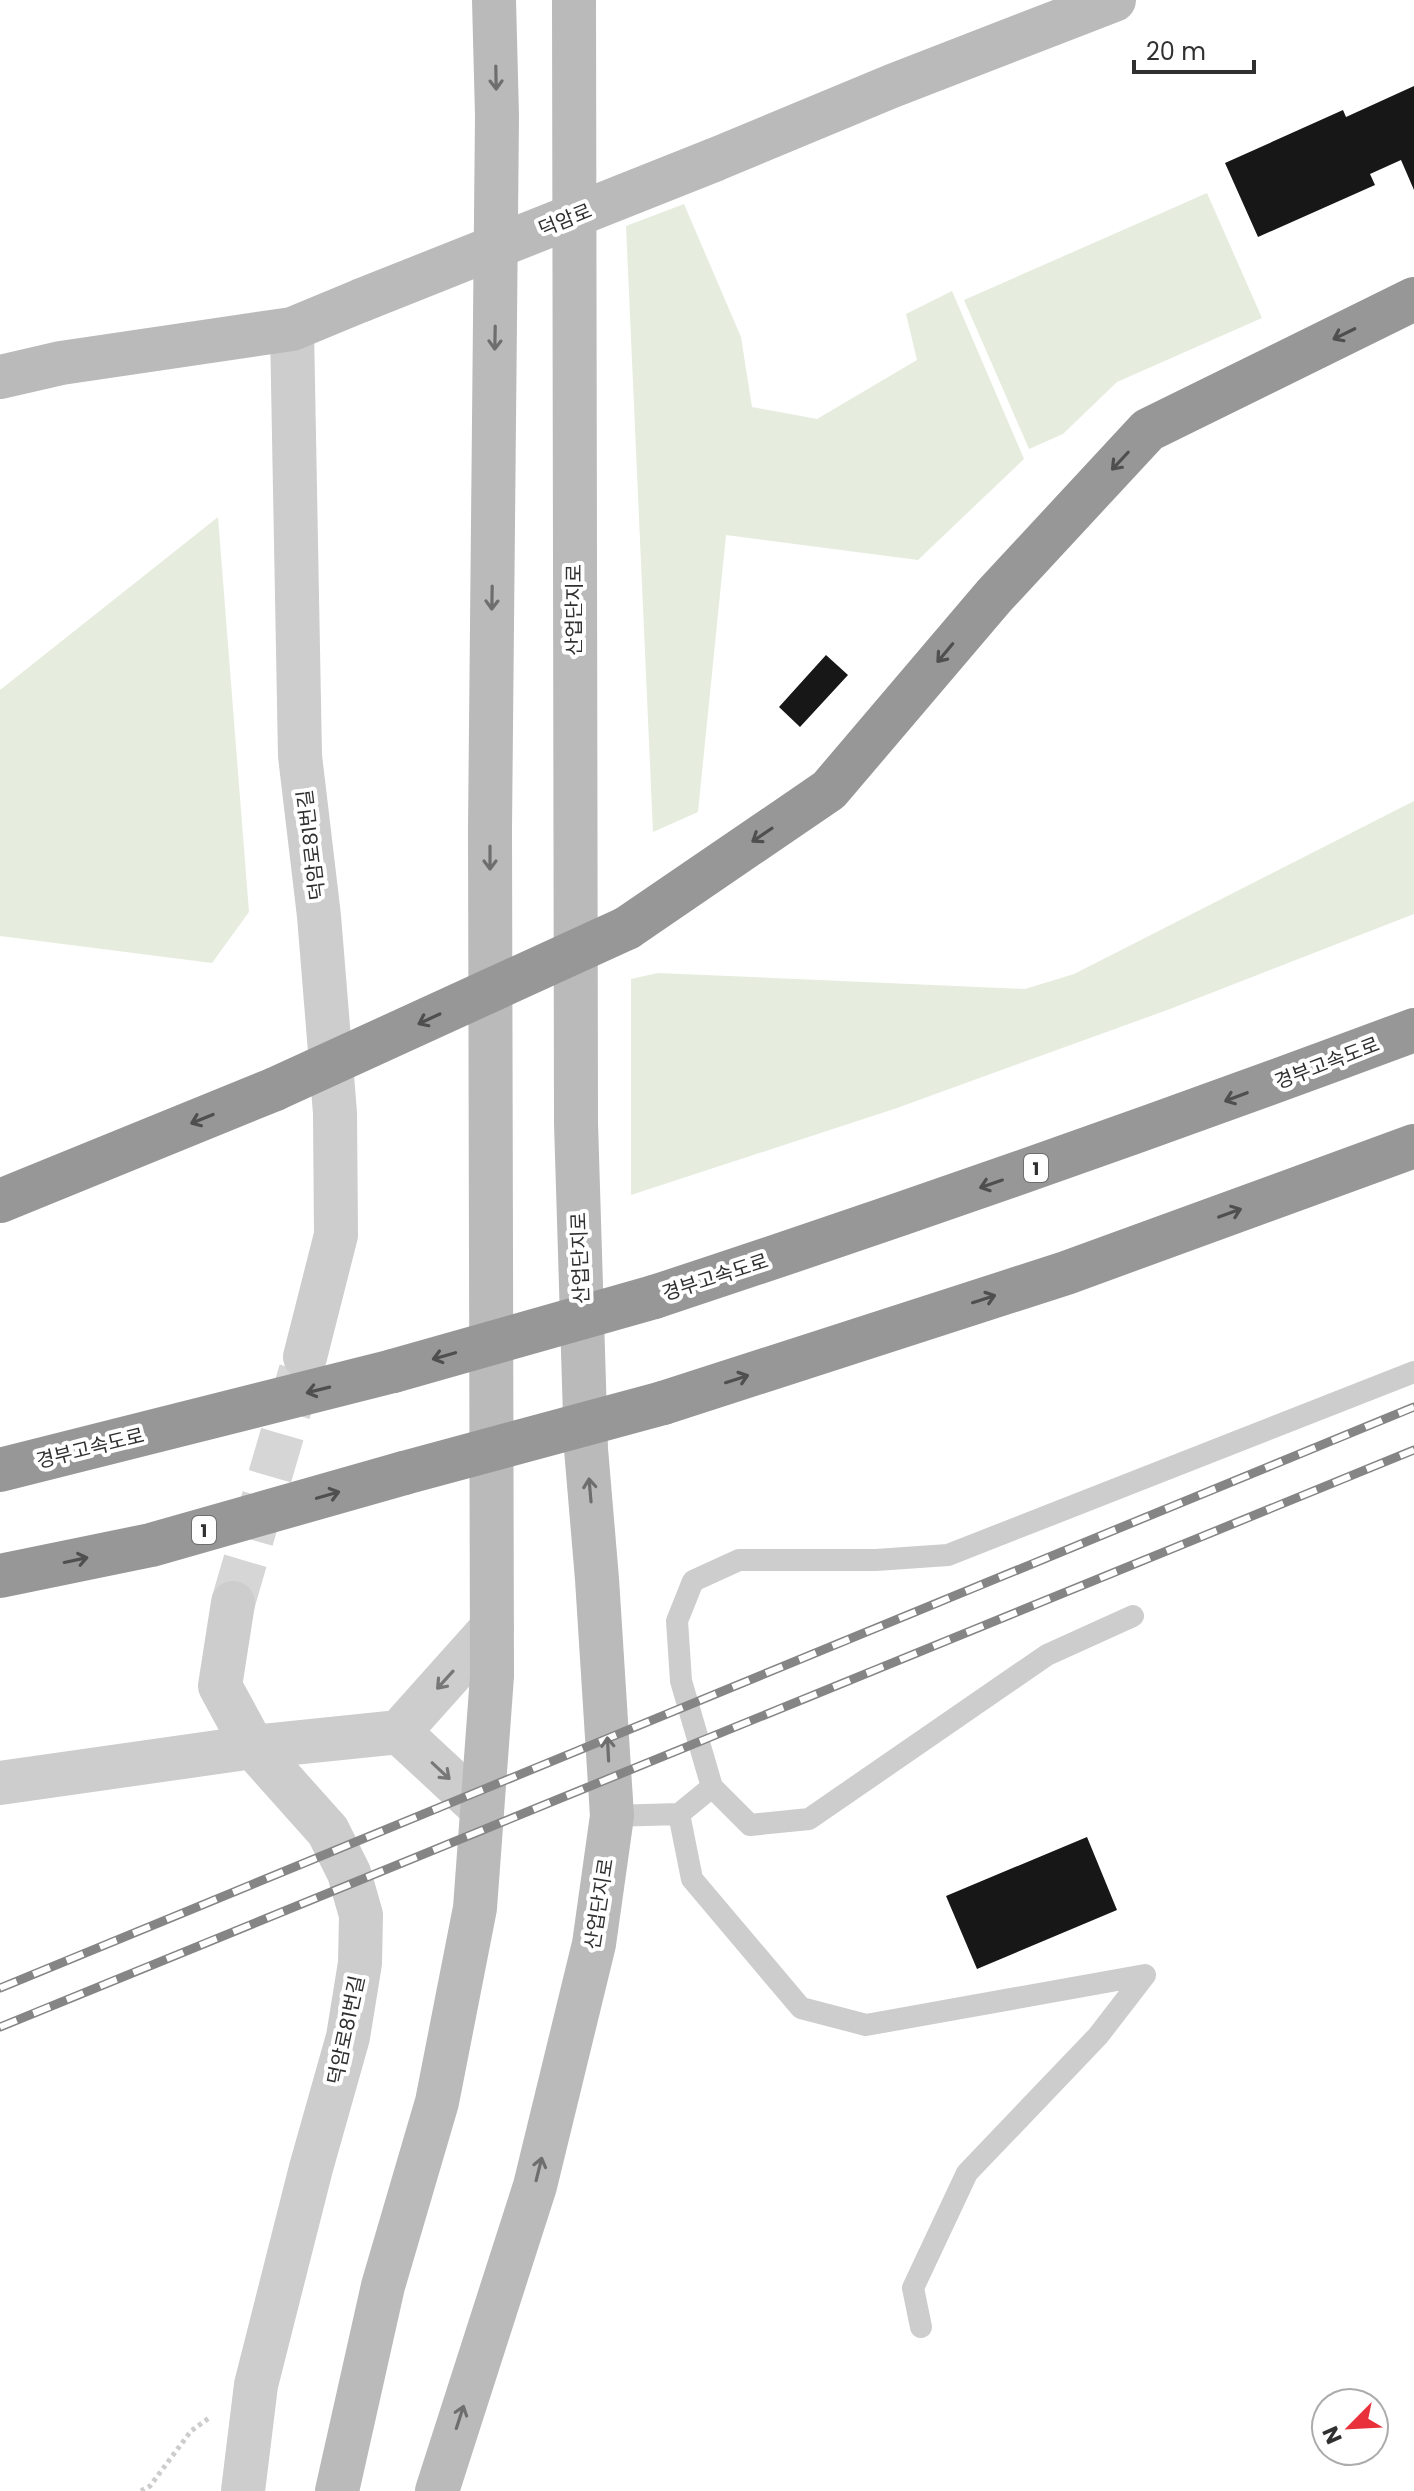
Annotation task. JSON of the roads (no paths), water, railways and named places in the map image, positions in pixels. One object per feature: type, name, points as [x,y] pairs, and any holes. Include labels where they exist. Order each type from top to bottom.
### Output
[{"type":"highway","points":[[0,1201],[275,1089],[627,928],[829,790],[994,596],[1148,430],[1414,299]]},
{"type":"highway","name":"경부고속도로","points":[[0,1470],[393,1371],[654,1297],[939,1202],[1223,1102],[1414,1030]]},
{"type":"highway","name":"1","points":[[0,1576],[151,1545],[663,1403],[1066,1273],[1414,1146]]},
{"type":"main road","points":[[337,2491],[383,2286],[437,2102],[475,1908],[492,1676],[490,813],[497,116],[494,0]]},
{"type":"main road","name":"산업단지로","points":[[437,2491],[535,2186],[594,1944],[612,1816],[586,1449],[576,1123],[574,0]]},
{"type":"main road","name":"덕암로","points":[[0,377],[61,363],[292,329],[892,86],[1114,0]]},
{"type":"street","name":"덕암로81번길","points":[[292,329],[300,756],[319,916],[335,1113],[336,1235],[305,1357]]},
{"type":"street","name":"덕암로81번길","points":[[233,1603],[220,1686],[253,1747],[328,1831],[349,1873],[361,1915],[360,1963],[348,2037],[256,2385],[243,2491]]},
{"type":"street","points":[[0,1783],[253,1747],[399,1732],[492,1628]]},
{"type":"street","points":[[399,1732],[482,1809]]},
{"type":"lane","points":[[1133,1616],[1047,1655],[809,1819],[750,1825],[712,1787],[681,1681],[677,1621],[693,1581],[739,1560],[876,1560],[948,1555],[1414,1372]]},
{"type":"lane","points":[[612,1816],[679,1814],[712,1787]]},
{"type":"lane","points":[[679,1814],[692,1879],[801,2008],[866,2025],[1145,1975],[1098,2036],[967,2173],[913,2288],[921,2327]]},
{"type":"tunnel","points":[[233,1603],[303,1363]]},
{"type":"railway","points":[[0,1988],[1414,1407]]},
{"type":"railway","points":[[0,2027],[1414,1450]]}]
